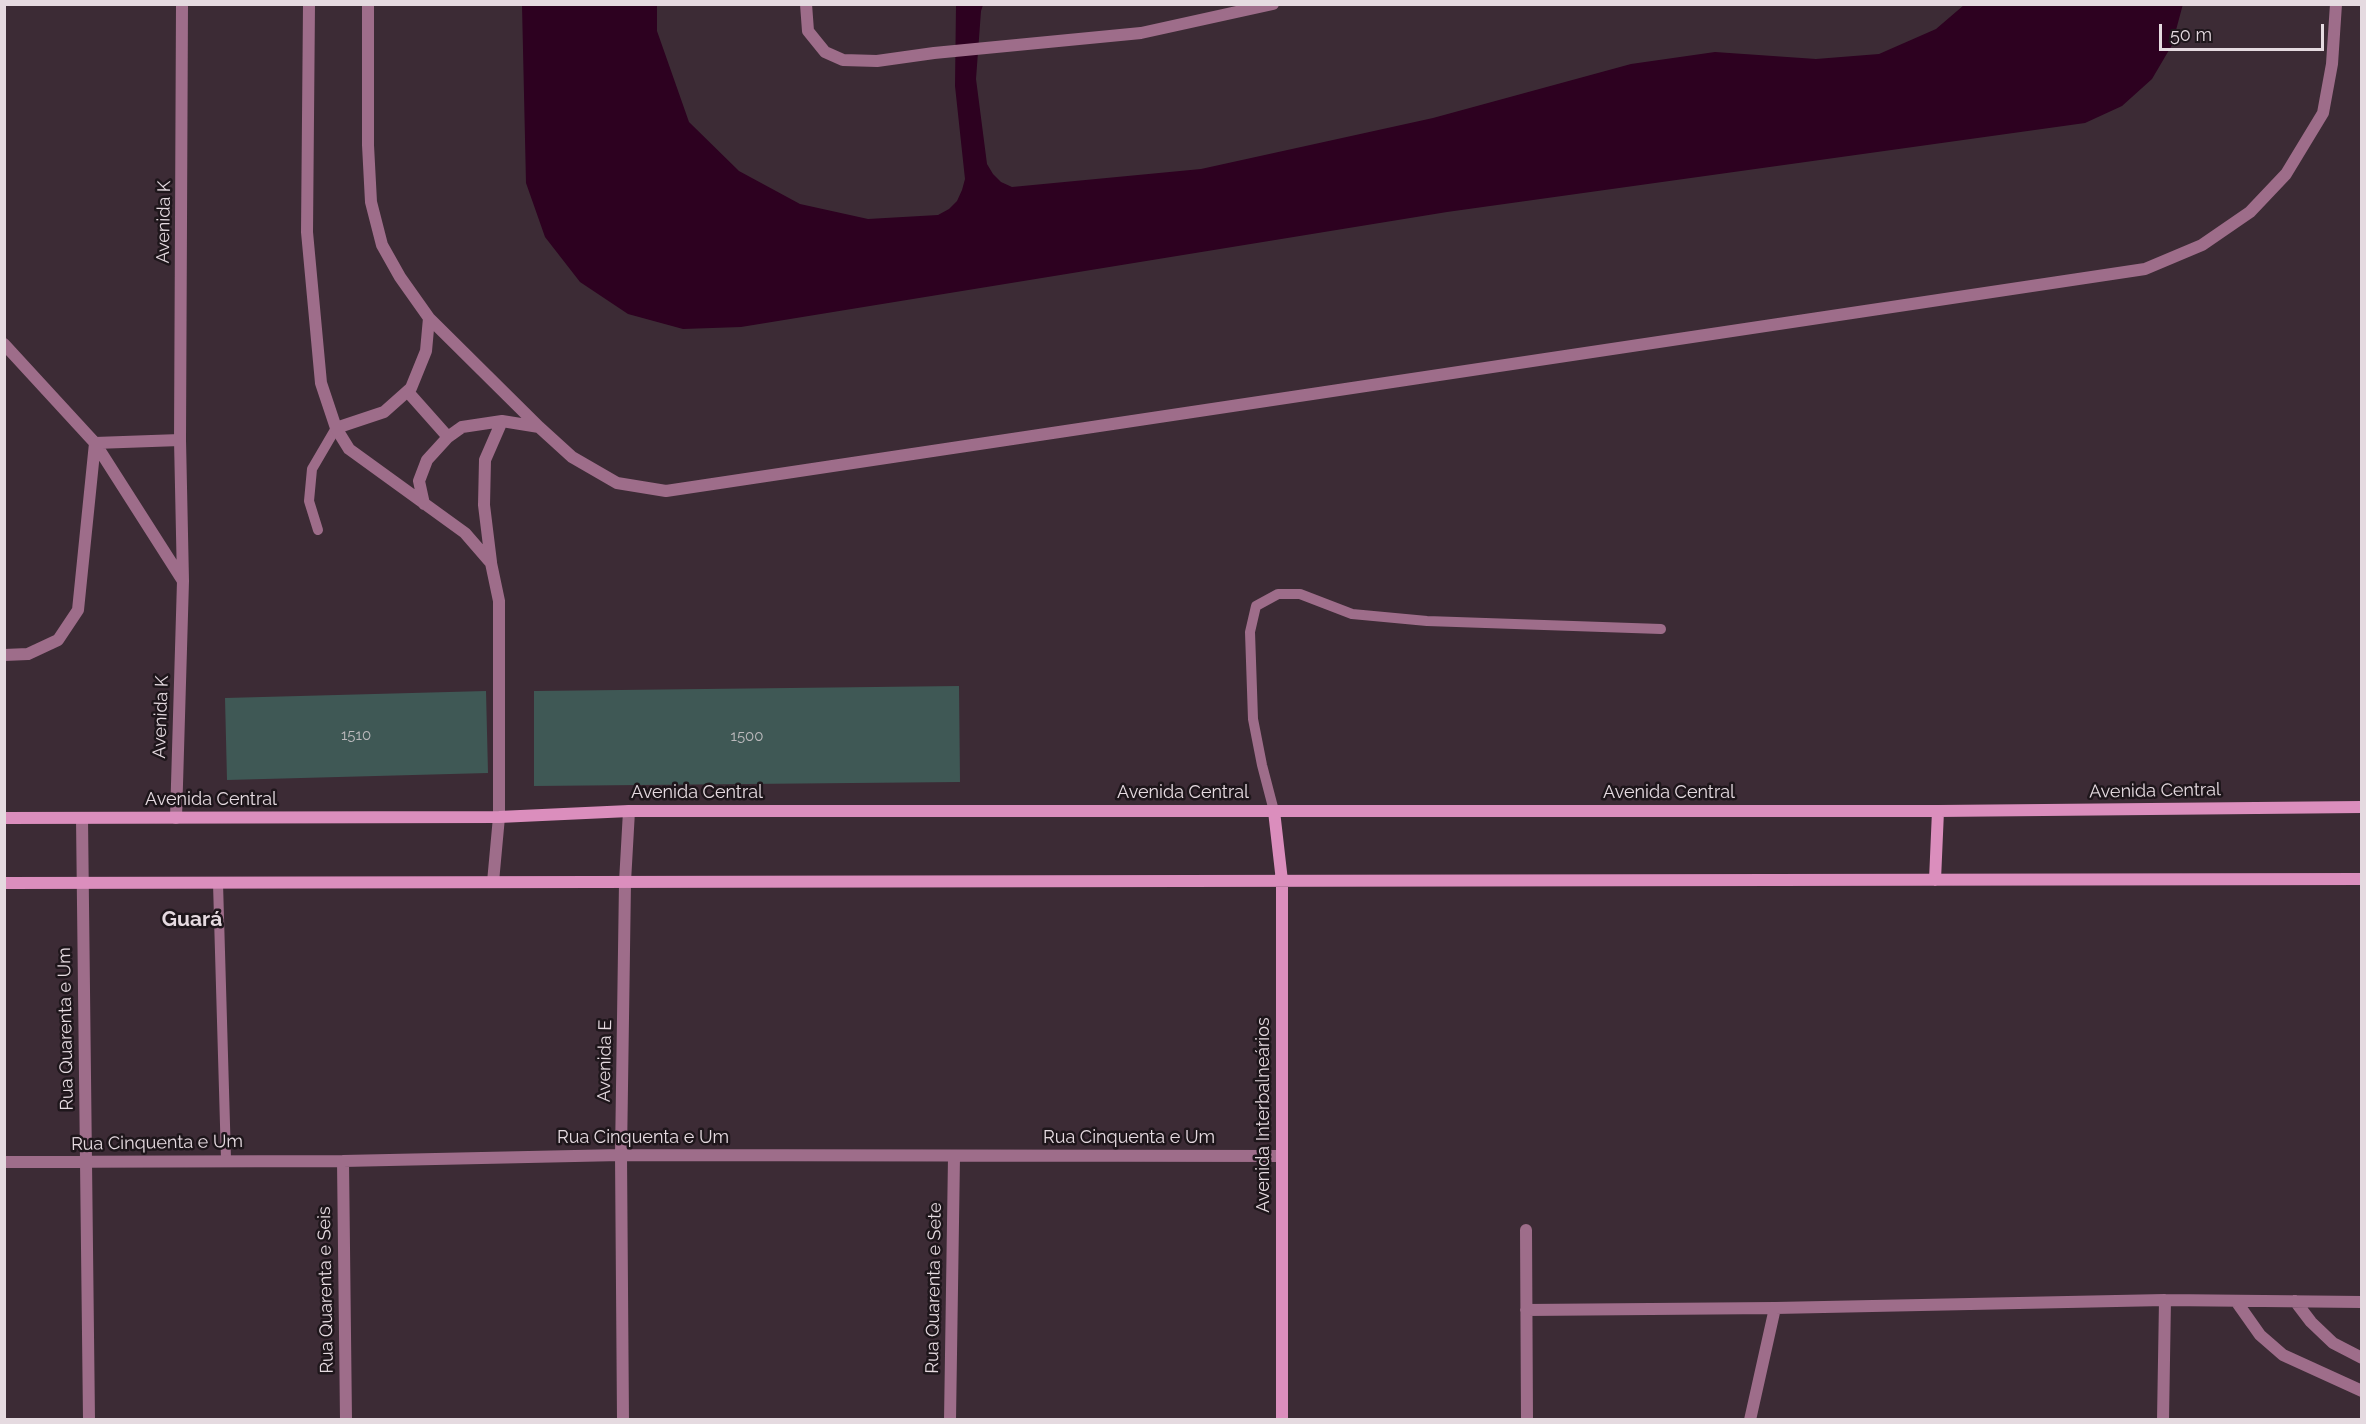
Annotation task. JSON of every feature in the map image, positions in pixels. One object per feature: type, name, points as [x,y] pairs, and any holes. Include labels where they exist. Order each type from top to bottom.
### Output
[{"type":"main road","name":"Avenida Central","points":[[4,818],[499,817],[629,811],[1938,811],[2361,807]]},
{"type":"main road","name":"Avenida Interbalneários","points":[[1274,811],[1282,880],[1282,1419]]},
{"type":"main road","points":[[1935,880],[1938,811]]},
{"type":"main road","points":[[4,883],[2361,879]]},
{"type":"street","name":"Avenida K","points":[[176,818],[183,581],[180,440],[182,4]]},
{"type":"street","points":[[309,4],[307,232],[321,383],[336,428],[349,449],[465,533],[491,563]]},
{"type":"street","points":[[368,4],[368,145],[371,202],[382,245],[400,277],[429,318],[572,457],[617,483],[666,491],[2145,269],[2202,245],[2250,212],[2286,174],[2323,113],[2332,64],[2336,4]]},
{"type":"street","points":[[806,4],[808,31],[825,51],[843,60],[877,61],[934,53],[1141,33],[1273,4]]},
{"type":"street","points":[[336,428],[384,412],[408,392],[426,351],[429,318]]},
{"type":"street","points":[[4,344],[95,443],[183,581]]},
{"type":"street","points":[[408,392],[448,436]]},
{"type":"street","points":[[424,504],[419,481],[427,460],[448,436],[462,427],[502,421],[539,427]]},
{"type":"street","points":[[493,882],[499,817],[499,601],[491,563],[484,505],[485,460],[502,421]]},
{"type":"street","points":[[95,443],[180,440]]},
{"type":"street","points":[[4,655],[28,654],[58,640],[78,610],[95,443]]},
{"type":"street","name":"Avenida E","points":[[623,1419],[621,1155],[625,882],[629,811]]},
{"type":"street","name":"Rua Quarenta e Um","points":[[82,818],[89,1419]]},
{"type":"street","name":"Rua Cinquenta e Um","points":[[4,1162],[226,1159],[343,1161],[621,1155],[1282,1156]]},
{"type":"street","name":"Rua Quarenta e Sete","points":[[950,1419],[954,1157]]},
{"type":"street","name":"Rua Quarenta e Seis","points":[[343,1161],[346,1419]]},
{"type":"street","points":[[1526,1230],[1527,1419]]},
{"type":"street","points":[[1526,1310],[1774,1308],[2165,1300],[2361,1302]]},
{"type":"street","points":[[2163,1419],[2165,1300]]},
{"type":"street","points":[[2236,1300],[2260,1335],[2283,1355],[2361,1391]]},
{"type":"street","points":[[2295,1301],[2311,1322],[2334,1343],[2361,1358]]},
{"type":"street","points":[[1750,1419],[1774,1308]]},
{"type":"lane","points":[[318,530],[309,501],[312,469],[336,428]]},
{"type":"lane","points":[[1274,811],[1253,719],[1250,632],[1256,606],[1278,594],[1300,594],[1353,614],[1427,621],[1661,629]]},
{"type":"lane","points":[[218,883],[226,1159]]},
{"type":"shaded area","points":[[2183,4],[2172,45],[2152,79],[2122,106],[2085,123],[1447,212],[741,327],[683,329],[628,314],[580,282],[545,237],[526,183],[522,5],[657,5],[657,31],[689,122],[739,171],[800,204],[868,219],[938,215],[957,201],[962,190],[965,179],[955,86],[956,5],[983,5],[976,79],[987,164],[1001,182],[1012,187],[1201,169],[1433,118],[1631,64],[1715,52],[1816,59],[1879,54],[1936,29],[1964,5]]},
{"type":"building","points":[[959,686],[960,782],[534,786],[534,691]]},
{"type":"building","points":[[486,691],[488,773],[227,780],[225,698]]},
{"type":"district","name":"Guará","points":[[192,920]]}]
